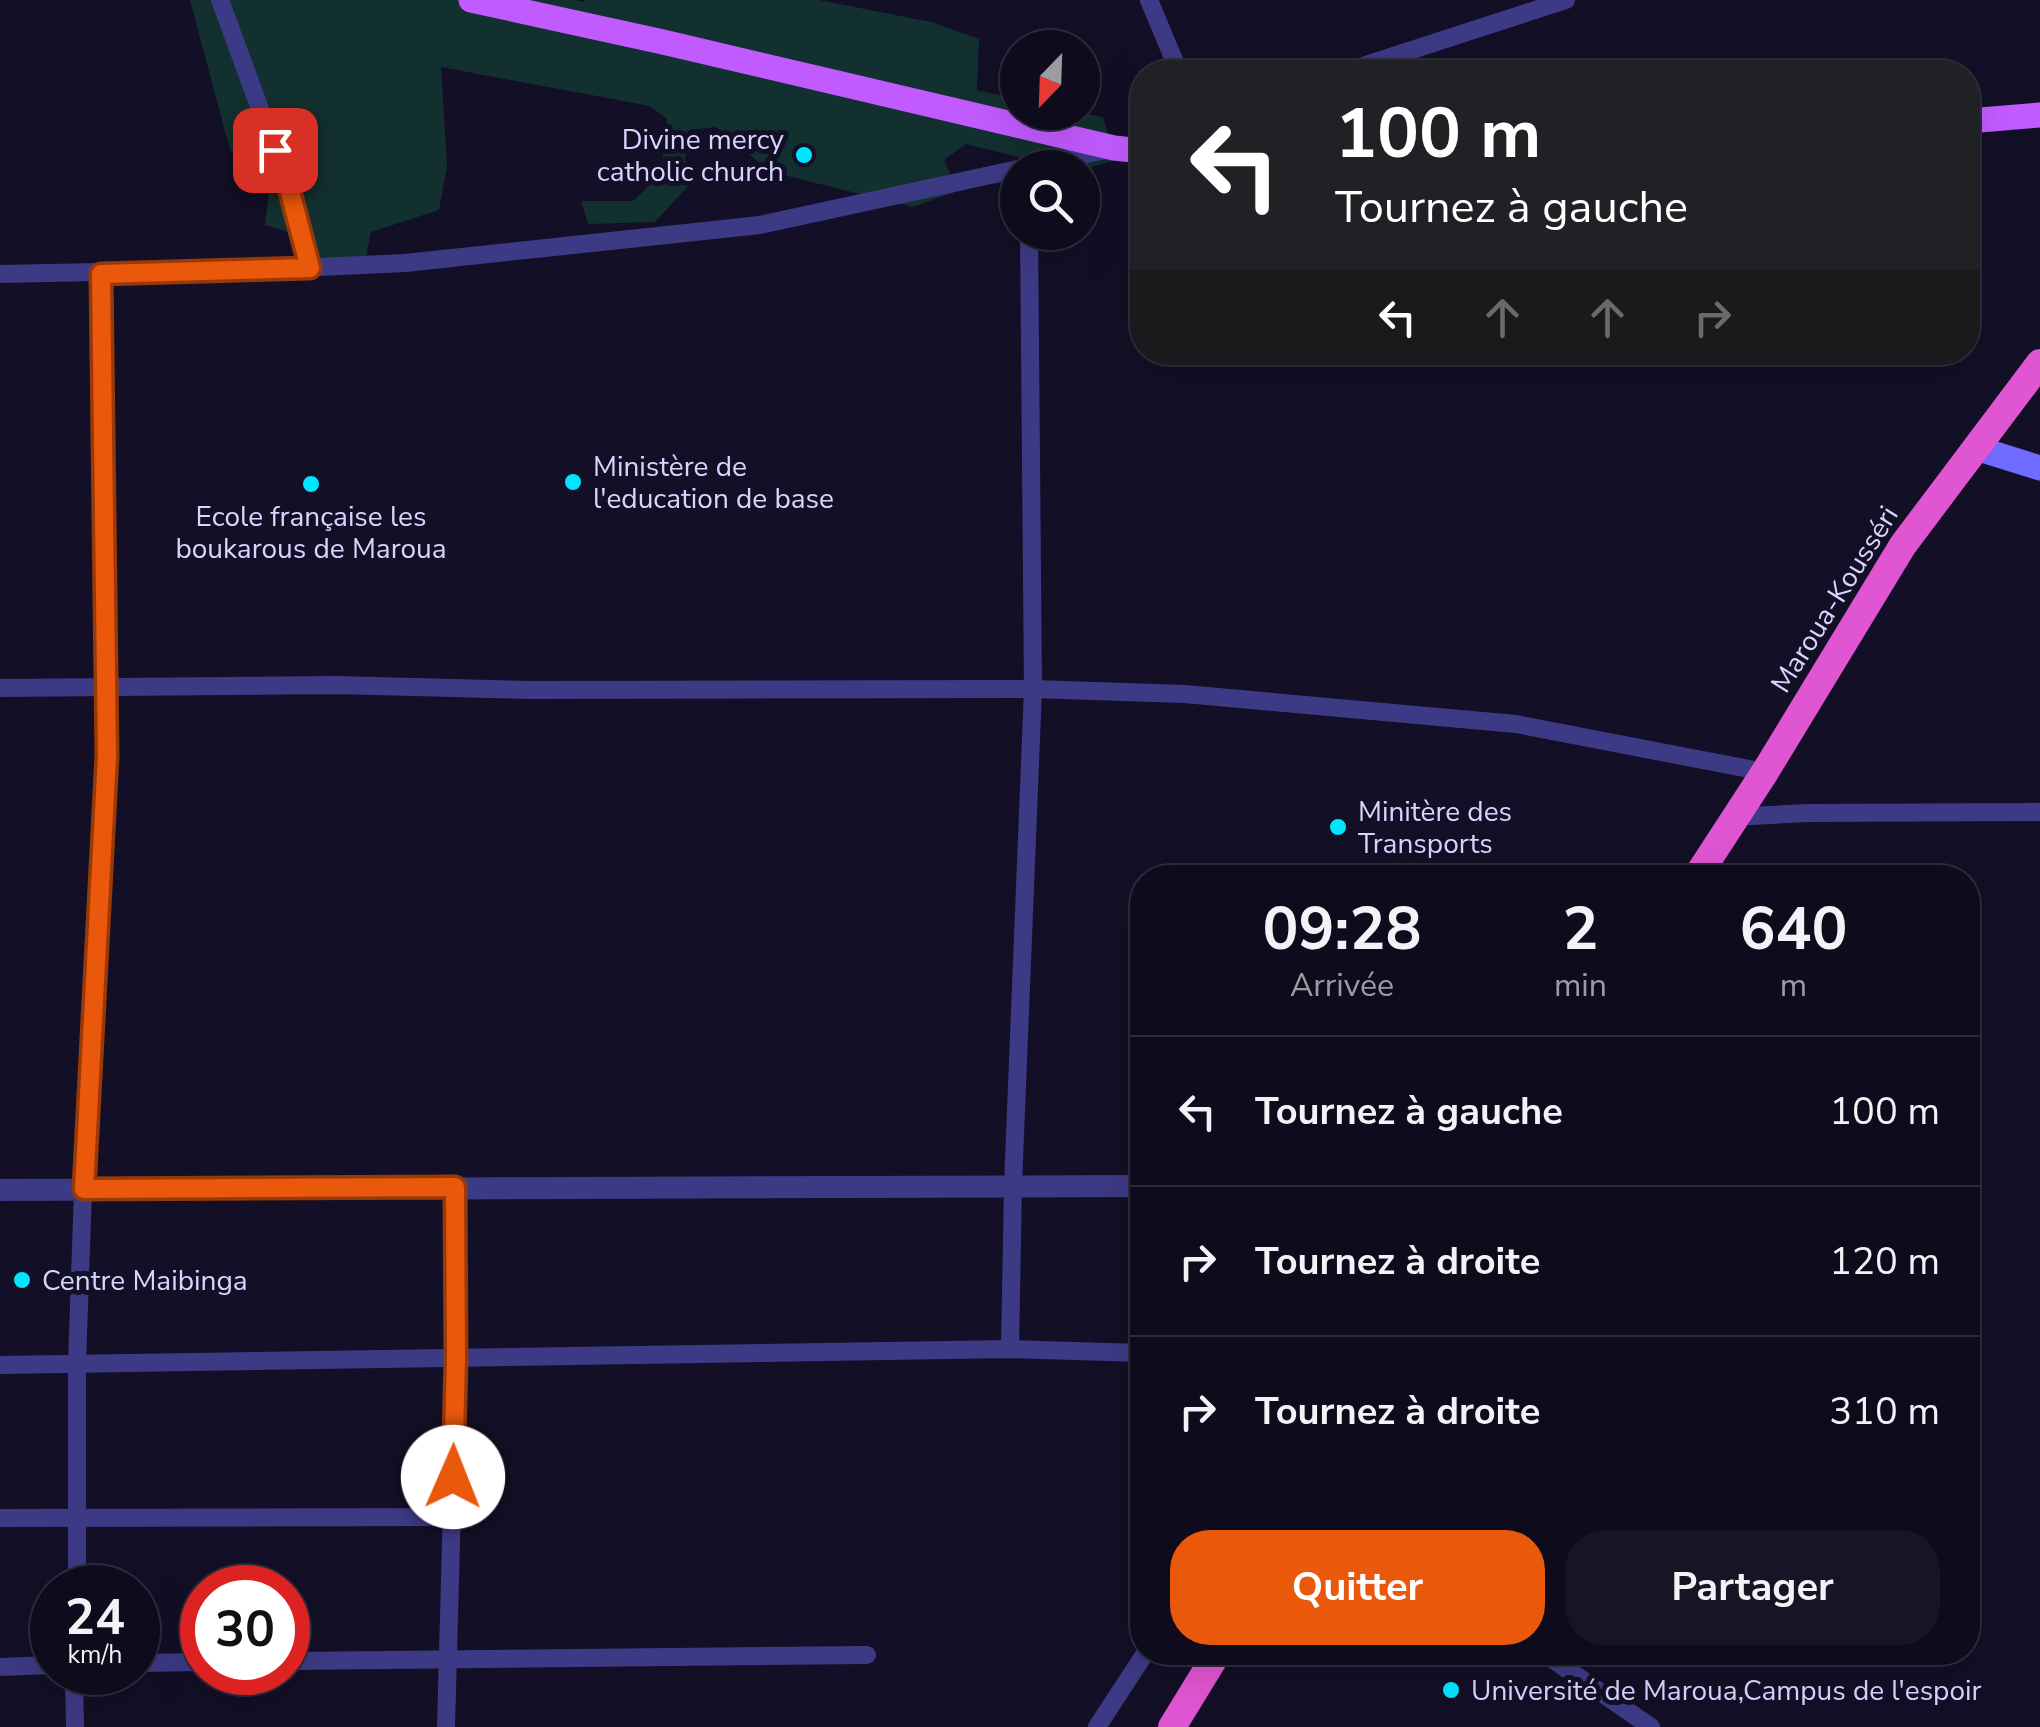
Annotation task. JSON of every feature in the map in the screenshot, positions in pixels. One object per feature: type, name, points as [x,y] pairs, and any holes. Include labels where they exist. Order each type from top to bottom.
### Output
[{"type":"highway","name":"Maroua-Kousséri","points":[[1704,865],[1903,545],[2040,363]]},
{"type":"highway","points":[[1172,1727],[1210,1665]]},
{"type":"main road","points":[[471,0],[1130,150]]},
{"type":"main road","points":[[1980,120],[2040,115]]},
{"type":"main road","points":[[1976,448],[2040,468]]},
{"type":"street","points":[[220,0],[289,188],[310,268]]},
{"type":"street","points":[[1150,0],[1174,60]]},
{"type":"street","points":[[1381,60],[1566,0]]},
{"type":"street","points":[[1100,151],[1130,142]]},
{"type":"street","points":[[0,274],[405,263],[760,225],[1000,173]]},
{"type":"street","points":[[1010,1350],[1034,689],[1029,250]]},
{"type":"street","points":[[77,1565],[77,1364],[107,756],[101,274]]},
{"type":"street","points":[[0,688],[1034,689],[1185,694],[1516,724],[1765,772]]},
{"type":"street","points":[[1733,817],[2040,812]]},
{"type":"street","points":[[0,1190],[1130,1186]]},
{"type":"street","points":[[446,1727],[456,1359],[455,1187]]},
{"type":"street","points":[[0,1365],[1010,1350],[1130,1353]]},
{"type":"street","points":[[0,1518],[452,1517]]},
{"type":"street","points":[[310,1661],[867,1656]]},
{"type":"street","points":[[1097,1727],[1138,1665]]},
{"type":"street","points":[[1561,1665],[1652,1727]]},
{"type":"street","points":[[0,1667],[30,1666]]},
{"type":"street","points":[[74,1695],[75,1727]]},
{"type":"green space","points":[[190,0],[819,0],[931,22],[979,39],[977,90],[1000,95],[1000,130],[1100,130],[1100,116],[1103,117],[1116,160],[1100,164],[1100,150],[1000,152],[966,144],[944,160],[958,191],[913,207],[771,172],[716,127],[689,130],[685,159],[691,183],[655,222],[588,224],[581,201],[633,201],[661,174],[667,119],[650,106],[441,67],[447,166],[439,210],[371,232],[366,257],[317,259],[304,237],[265,225],[270,183],[230,150]]},
{"type":"place","name":"Divine mercy catholic church","points":[[804,155]]},
{"type":"place","name":"Ministère de l'education de base","points":[[573,482]]},
{"type":"place","name":"Ecole française les boukarous de Maroua","points":[[311,484]]},
{"type":"place","name":"Minitère des Transports","points":[[1338,827]]},
{"type":"place","name":"Centre Maibinga","points":[[22,1280]]},
{"type":"place","name":"Université de Maroua,Campus de l'espoir","points":[[1451,1690]]},
{"type":"route","points":[[275,150],[310,268],[101,274],[107,756],[84,1189],[455,1187],[453,1477]]}]
